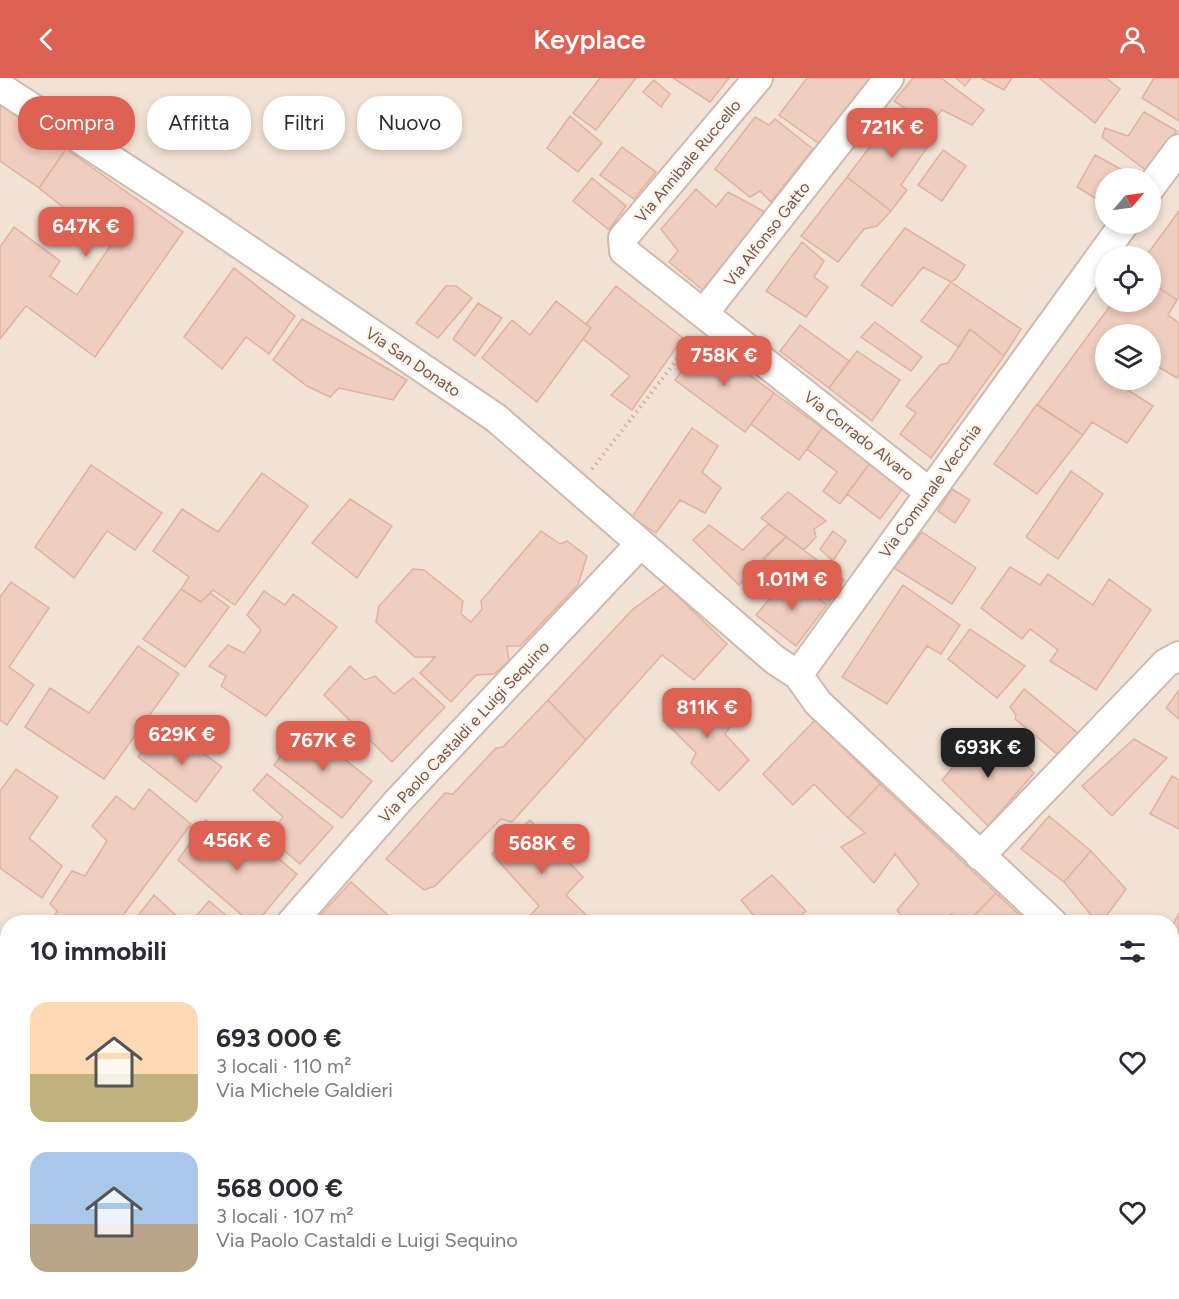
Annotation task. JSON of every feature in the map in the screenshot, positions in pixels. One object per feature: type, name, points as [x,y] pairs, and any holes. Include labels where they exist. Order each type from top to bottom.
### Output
[{"type":"street","name":"Via Annibale Ruccello","points":[[622,245],[623,238],[758,78]]},
{"type":"street","name":"Via Alfonso Gatto","points":[[711,311],[889,78]]},
{"type":"street","name":"Via San Donato","points":[[0,87],[200,217],[496,418],[775,660],[798,675]]},
{"type":"street","points":[[1161,173],[1179,149]]},
{"type":"street","name":"Via Comunale Vecchia","points":[[798,675],[1117,234]]},
{"type":"street","name":"Via Corrado Alvaro","points":[[622,245],[624,251],[711,311],[929,492]]},
{"type":"street","name":"Via Paolo Castaldi e Luigi Sequino","points":[[298,915],[398,801],[639,544]]},
{"type":"street","points":[[980,856],[1166,663],[1179,656]]},
{"type":"street","points":[[798,675],[818,703],[1044,915]]},
{"type":"path","points":[[577,488],[711,311]]},
{"type":"shaded area","points":[[0,78],[1179,78],[1179,915],[0,915]]},
{"type":"building","points":[[600,78],[636,78],[596,130],[573,113]]},
{"type":"building","points":[[673,78],[729,78],[710,102]]},
{"type":"building","points":[[807,78],[866,78],[871,82],[821,145],[779,115]]},
{"type":"building","points":[[913,78],[941,78],[984,110],[972,125],[942,110],[930,124],[894,101]]},
{"type":"building","points":[[956,78],[971,78],[965,86]]},
{"type":"building","points":[[981,78],[1012,78],[1004,90]]},
{"type":"building","points":[[1039,78],[1106,78],[1120,89],[1095,123]]},
{"type":"building","points":[[1154,78],[1179,78],[1179,121],[1142,98]]},
{"type":"building","points":[[654,80],[670,94],[661,107],[643,92]]},
{"type":"building","points":[[0,105],[18,117],[18,150],[65,150],[39,188],[0,161]]},
{"type":"building","points":[[899,108],[936,135],[901,185],[907,190],[891,211],[847,177]]},
{"type":"building","points":[[1144,112],[1177,131],[1149,168],[1143,168],[1102,137],[1105,128],[1128,136]]},
{"type":"building","points":[[570,116],[602,143],[578,172],[547,148]]},
{"type":"building","points":[[755,117],[769,125],[775,119],[813,149],[771,202],[760,191],[750,197],[715,169]]},
{"type":"building","points":[[622,147],[656,172],[634,199],[600,175]]},
{"type":"building","points":[[67,150],[183,232],[95,357],[26,306],[0,339],[0,247],[14,227],[60,261],[50,276],[77,295],[111,245],[39,188]]},
{"type":"building","points":[[943,150],[966,166],[942,201],[918,185]]},
{"type":"building","points":[[1095,155],[1119,168],[1095,168],[1095,198],[1077,187]]},
{"type":"building","points":[[847,177],[891,211],[877,226],[864,229],[838,262],[801,236]]},
{"type":"building","points":[[592,178],[626,206],[609,230],[573,201]]},
{"type":"building","points":[[696,189],[716,207],[728,192],[767,213],[705,292],[669,262],[678,251],[661,229]]},
{"type":"building","points":[[1179,211],[1179,297],[1177,300],[1161,289],[1161,246],[1153,246]]},
{"type":"building","points":[[905,228],[965,265],[956,279],[951,282],[923,267],[892,306],[861,285]]},
{"type":"building","points":[[802,242],[824,261],[814,277],[828,287],[806,317],[766,291]]},
{"type":"building","points":[[234,268],[295,316],[269,354],[246,337],[222,369],[184,337]]},
{"type":"building","points":[[951,282],[1021,329],[1004,356],[970,329],[959,347],[921,321]]},
{"type":"building","points":[[446,286],[456,286],[472,298],[438,338],[416,323]]},
{"type":"building","points":[[616,286],[683,338],[632,410],[611,395],[630,376],[583,339],[591,328],[586,324]]},
{"type":"building","points":[[1161,289],[1177,300],[1168,315],[1179,323],[1179,375],[1177,378],[1161,369],[1161,324],[1097,324],[1106,312],[1161,312]]},
{"type":"building","points":[[556,301],[591,328],[537,402],[482,358],[512,320],[530,335]]},
{"type":"building","points":[[478,303],[502,318],[475,356],[453,339]]},
{"type":"building","points":[[302,319],[407,380],[393,400],[339,388],[330,397],[307,386],[273,360]]},
{"type":"building","points":[[875,322],[922,357],[911,371],[861,337]]},
{"type":"building","points":[[800,325],[849,361],[829,388],[780,351]]},
{"type":"building","points":[[1095,326],[1095,390],[1128,390],[1153,406],[1127,443],[1092,422],[1083,435],[1037,405]]},
{"type":"building","points":[[970,329],[1004,356],[931,458],[900,434],[916,413],[906,406],[940,365],[948,363]]},
{"type":"building","points":[[703,341],[774,393],[745,432],[675,380]]},
{"type":"building","points":[[857,351],[900,380],[872,421],[829,388]]},
{"type":"building","points":[[774,393],[822,428],[799,460],[751,424]]},
{"type":"building","points":[[1037,404],[1083,435],[1037,494],[994,464]]},
{"type":"building","points":[[692,428],[718,446],[702,472],[721,488],[705,513],[680,500],[656,533],[632,517]]},
{"type":"building","points":[[822,428],[870,463],[840,504],[823,491],[837,472],[807,449]]},
{"type":"building","points":[[870,463],[903,488],[880,519],[847,494]]},
{"type":"building","points":[[91,465],[162,513],[135,550],[107,531],[74,578],[35,547]]},
{"type":"building","points":[[1071,471],[1103,494],[1058,559],[1026,537]]},
{"type":"building","points":[[262,473],[308,506],[235,605],[213,590],[201,602],[181,589],[189,577],[153,551],[182,509],[218,532]]},
{"type":"building","points":[[952,489],[970,500],[955,523],[938,511]]},
{"type":"building","points":[[788,492],[826,521],[814,529],[816,537],[804,550],[761,518]]},
{"type":"building","points":[[350,499],[392,526],[357,578],[312,543]]},
{"type":"building","points":[[768,524],[786,537],[739,585],[693,540],[709,525],[743,550]]},
{"type":"building","points":[[541,531],[560,544],[567,541],[587,556],[578,585],[520,646],[507,646],[509,661],[494,674],[476,675],[451,702],[420,673],[435,657],[415,657],[376,622],[379,606],[413,569],[424,570],[463,601],[461,614],[471,622],[482,609],[481,601]]},
{"type":"building","points":[[833,531],[846,541],[833,561],[820,549]]},
{"type":"building","points":[[922,532],[976,568],[952,604],[894,568]]},
{"type":"building","points":[[786,537],[844,580],[827,605],[763,558]]},
{"type":"building","points":[[1010,567],[1040,585],[1048,574],[1093,605],[1109,579],[1151,610],[1096,690],[1050,661],[1058,650],[1030,629],[1022,639],[981,608]]},
{"type":"building","points":[[788,577],[827,605],[796,646],[756,615]]},
{"type":"building","points":[[11,582],[49,608],[9,667],[34,685],[7,725],[0,720],[0,597]]},
{"type":"building","points":[[666,585],[727,644],[694,680],[662,655],[586,740],[548,700],[632,610]]},
{"type":"building","points":[[903,585],[960,625],[941,654],[927,646],[887,704],[842,677]]},
{"type":"building","points":[[181,589],[201,602],[210,593],[229,607],[185,667],[143,639]]},
{"type":"building","points":[[264,591],[285,605],[293,594],[337,627],[266,716],[221,686],[226,676],[209,666],[228,645],[244,653],[261,630],[247,615]]},
{"type":"building","points":[[970,629],[1025,666],[997,698],[948,659]]},
{"type":"building","points":[[138,646],[179,674],[104,779],[25,727],[50,688],[89,713]]},
{"type":"building","points":[[350,666],[365,680],[375,676],[394,694],[413,678],[445,707],[392,762],[324,695]]},
{"type":"building","points":[[693,689],[732,724],[725,734],[749,760],[719,791],[691,763],[696,753],[663,720]]},
{"type":"building","points":[[1024,689],[1079,734],[1062,758],[1015,719],[1016,715],[1010,707]]},
{"type":"building","points":[[1179,690],[1179,719],[1166,708]]},
{"type":"building","points":[[548,700],[586,740],[512,822],[501,819],[435,886],[424,890],[386,859],[445,793],[453,794],[496,748],[503,747]]},
{"type":"building","points":[[815,720],[880,784],[848,818],[814,784],[793,805],[763,774]]},
{"type":"building","points":[[303,726],[372,781],[342,818],[274,765]]},
{"type":"building","points":[[180,736],[222,767],[196,802],[138,757],[151,739],[167,751]]},
{"type":"building","points":[[979,736],[1005,752],[1012,750],[1034,773],[988,826],[942,780]]},
{"type":"building","points":[[1134,739],[1167,758],[1112,816],[1082,786]]},
{"type":"building","points":[[16,769],[58,797],[29,838],[62,866],[42,898],[0,868],[0,791]]},
{"type":"building","points":[[267,774],[333,827],[300,864],[267,836],[283,817],[253,790]]},
{"type":"building","points":[[1172,776],[1179,780],[1179,829],[1150,814]]},
{"type":"building","points":[[880,784],[996,893],[975,915],[901,915],[897,910],[919,884],[895,854],[874,883],[841,847],[865,833],[848,818]]},
{"type":"building","points":[[149,789],[191,824],[123,915],[55,915],[57,911],[50,904],[72,871],[85,876],[107,841],[92,826],[116,796],[134,810]]},
{"type":"building","points":[[1049,816],[1091,851],[1064,882],[1021,849]]},
{"type":"building","points":[[206,820],[249,853],[261,844],[297,874],[263,915],[242,915],[178,860]]},
{"type":"building","points":[[530,820],[583,877],[566,895],[586,915],[531,915],[539,906],[492,854]]},
{"type":"building","points":[[1091,851],[1126,889],[1107,915],[1091,915],[1064,882]]},
{"type":"building","points":[[772,875],[806,911],[801,915],[753,915],[741,900]]},
{"type":"building","points":[[351,882],[388,915],[320,915]]},
{"type":"building","points":[[996,893],[1020,915],[975,915]]},
{"type":"building","points":[[154,895],[175,915],[138,915]]},
{"type":"building","points":[[209,901],[226,915],[197,915]]}]
